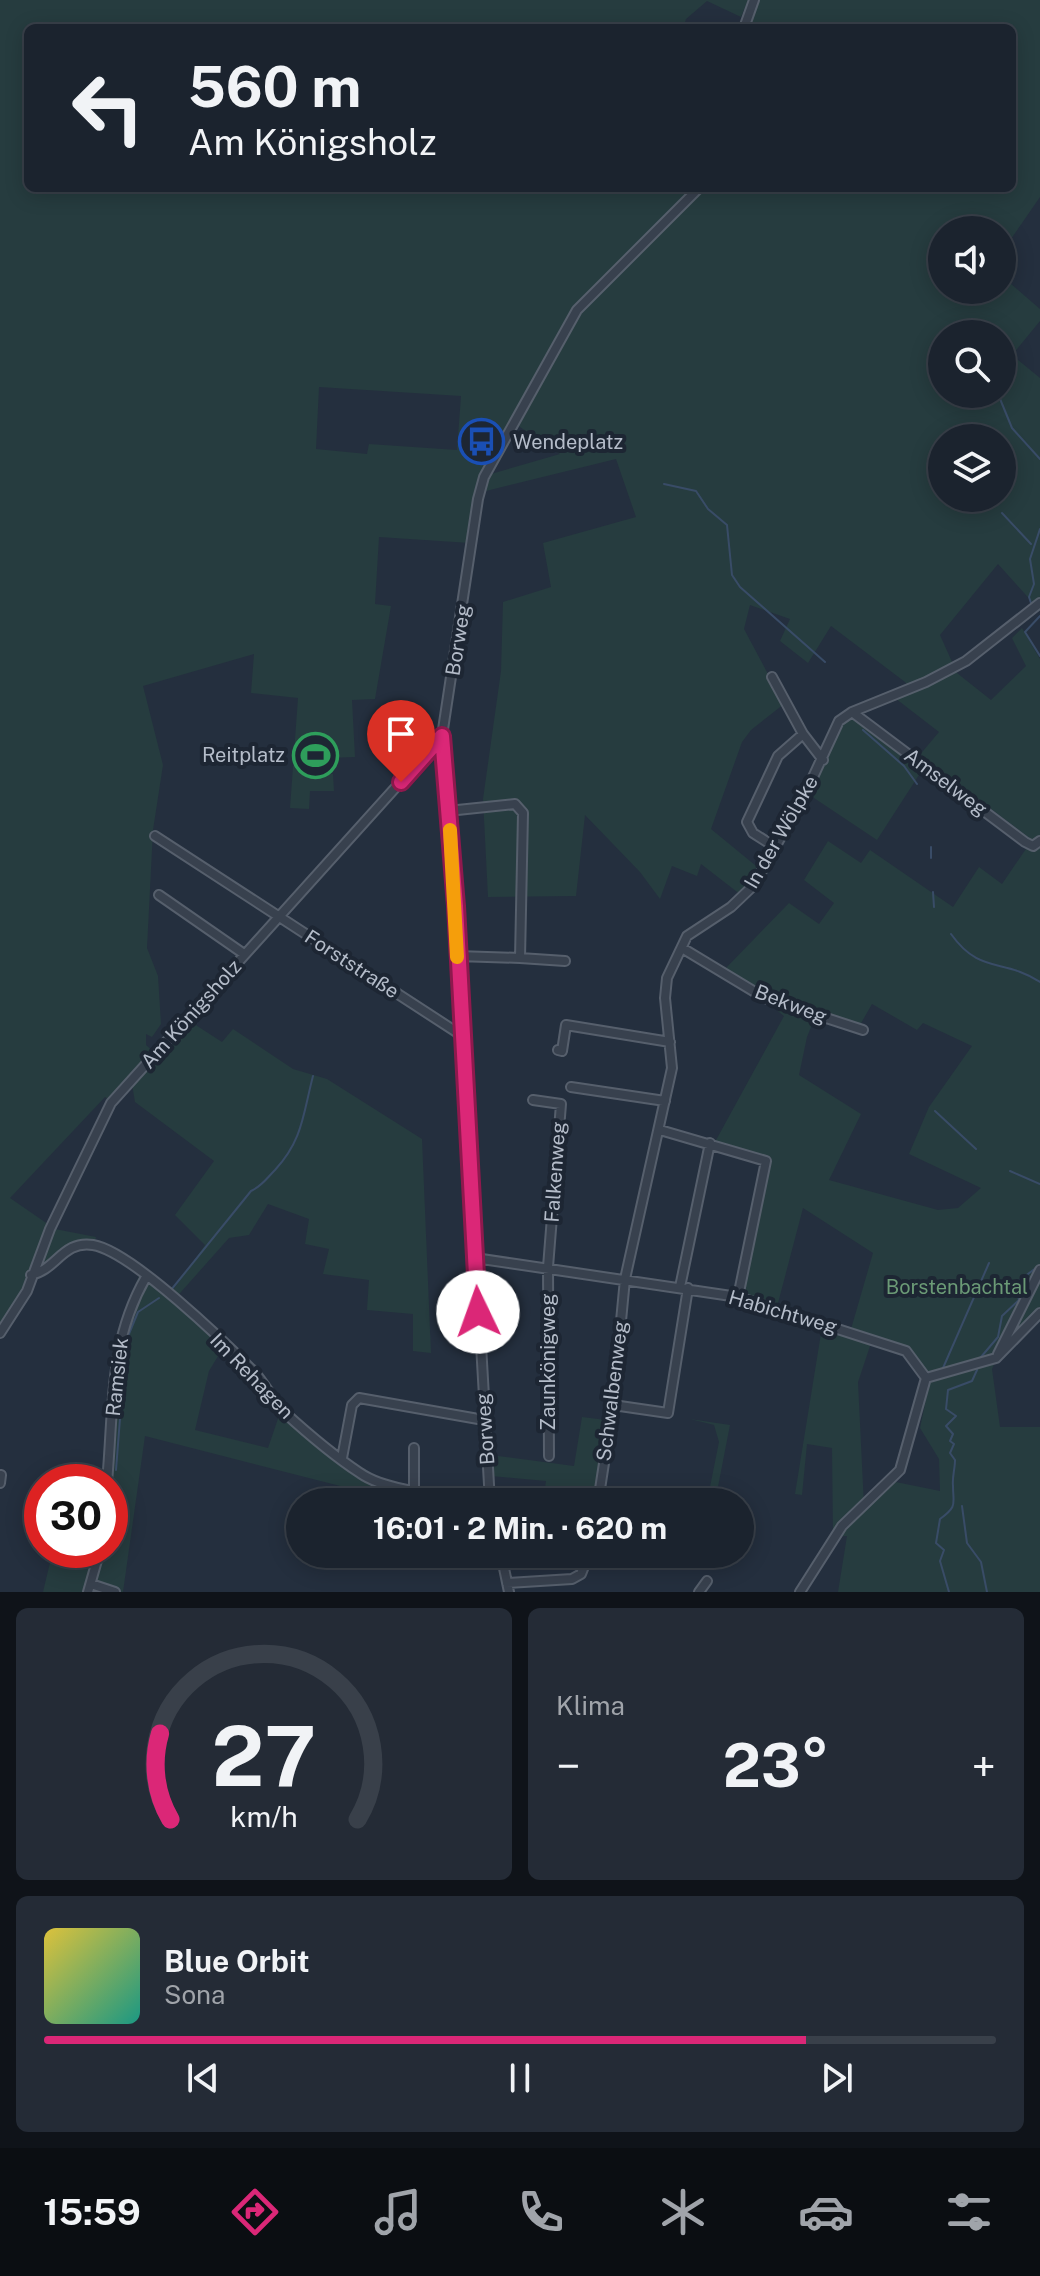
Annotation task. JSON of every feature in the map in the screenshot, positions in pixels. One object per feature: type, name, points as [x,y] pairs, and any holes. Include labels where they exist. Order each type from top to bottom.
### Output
[{"type":"street","points":[[745,24],[754,0]]},
{"type":"street","name":"Borweg","points":[[489,1488],[442,736],[478,499],[484,477],[577,310],[695,192]]},
{"type":"street","points":[[852,712],[926,682],[966,661],[1040,603]]},
{"type":"street","points":[[772,677],[803,734],[823,760]]},
{"type":"street","name":"In der Wölpke","points":[[625,1279],[672,1068],[666,985],[687,936],[745,895],[823,760],[839,721],[852,712]]},
{"type":"street","name":"Amselweg","points":[[852,712],[1025,842],[1033,846],[1040,841]]},
{"type":"street","points":[[775,847],[753,833],[747,822],[778,756],[803,734]]},
{"type":"street","name":"Am Königsholz","points":[[0,1333],[27,1291],[31,1275],[111,1103],[442,736]]},
{"type":"street","points":[[448,811],[515,804],[521,808],[520,958]]},
{"type":"street","name":"Forststraße","points":[[155,836],[461,1035]]},
{"type":"street","points":[[159,895],[244,954]]},
{"type":"street","name":"Bekweg","points":[[682,948],[765,998],[863,1030]]},
{"type":"street","points":[[457,956],[565,961]]},
{"type":"street","points":[[558,1050],[562,1051],[566,1025],[670,1042]]},
{"type":"street","points":[[571,1087],[665,1101]]},
{"type":"street","name":"Falkenweg","points":[[533,1100],[561,1104],[548,1267]]},
{"type":"street","points":[[660,1130],[766,1161],[738,1297]]},
{"type":"street","points":[[613,1405],[668,1413],[684,1288],[710,1143]]},
{"type":"street","name":"Im Rehagen","points":[[31,1275],[68,1248],[87,1245],[120,1256],[255,1373],[282,1410],[368,1478],[410,1488]]},
{"type":"street","points":[[475,1258],[625,1279]]},
{"type":"street","name":"Zaunkönigweg","points":[[548,1267],[549,1456]]},
{"type":"street","points":[[996,1358],[1040,1270]]},
{"type":"street","name":"Ramsiek","points":[[108,1464],[117,1351],[123,1323],[146,1277]]},
{"type":"street","name":"Habichtweg","points":[[625,1279],[738,1297],[906,1351],[926,1378]]},
{"type":"street","name":"Schwalbenweg","points":[[600,1488],[613,1405],[625,1279]]},
{"type":"street","points":[[800,1592],[842,1526],[900,1470],[926,1378],[996,1358],[1040,1313]]},
{"type":"street","points":[[342,1458],[352,1405],[359,1398],[484,1420]]},
{"type":"street","points":[[414,1448],[414,1488]]},
{"type":"street","points":[[0,1483],[1,1475]]},
{"type":"street","points":[[95,1568],[90,1588],[115,1592]]},
{"type":"street","points":[[504,1568],[508,1588],[572,1579],[581,1574],[583,1568]]},
{"type":"street","points":[[699,1592],[707,1581]]},
{"type":"green space","name":"Borstenbachtal","points":[[0,0],[748,0],[741,17],[707,1],[684,24],[24,24],[24,192],[1016,192],[1016,24],[747,24],[756,0],[1040,0],[1040,197],[1016,232],[1016,216],[928,216],[928,304],[1016,304],[1016,288],[1040,309],[1040,321],[1016,350],[1016,320],[928,320],[928,408],[1016,408],[1016,358],[1040,378],[1040,600],[1034,604],[998,564],[940,635],[957,673],[991,700],[1026,666],[1012,638],[1022,628],[1040,659],[1040,1309],[998,1356],[992,1369],[1000,1427],[1040,1427],[1040,1592],[838,1592],[847,1536],[833,1536],[832,1448],[807,1444],[802,1495],[795,1494],[823,1321],[851,1329],[873,1253],[803,1208],[777,1307],[742,1296],[769,1161],[715,1142],[784,1016],[725,969],[789,903],[819,924],[834,903],[804,880],[828,841],[861,863],[870,850],[953,907],[979,867],[1002,884],[1032,840],[928,761],[877,840],[808,794],[852,708],[918,757],[939,732],[891,695],[910,688],[905,682],[831,626],[808,663],[780,641],[790,619],[750,605],[744,629],[784,704],[751,730],[742,742],[711,829],[761,870],[741,895],[701,864],[697,876],[672,866],[660,899],[640,872],[585,815],[576,896],[488,897],[483,799],[501,671],[503,602],[551,587],[543,543],[636,517],[616,459],[478,493],[470,543],[379,537],[375,604],[391,606],[375,699],[352,700],[355,757],[328,758],[326,774],[333,774],[334,791],[310,791],[309,809],[290,808],[298,698],[251,693],[254,654],[143,686],[163,765],[153,830],[147,948],[158,976],[161,1024],[152,1037],[146,1034],[146,1045],[157,1055],[188,1020],[222,1042],[233,1029],[293,1069],[327,1079],[422,1139],[431,1353],[413,1351],[413,1314],[367,1310],[369,1280],[323,1274],[329,1249],[305,1244],[309,1219],[268,1204],[249,1235],[229,1238],[173,1301],[223,1348],[209,1371],[195,1430],[268,1448],[282,1407],[362,1481],[389,1488],[348,1488],[145,1436],[128,1557],[128,1464],[112,1464],[115,1351],[121,1323],[140,1273],[168,1297],[205,1245],[175,1215],[214,1161],[135,1102],[132,1084],[115,1104],[105,1097],[10,1198],[55,1229],[96,1237],[93,1247],[67,1256],[49,1267],[30,1287],[0,1336]],"holes":[[[319,387],[461,396],[457,450],[369,444],[367,454],[316,449]],[[517,425],[560,454],[491,474],[491,472]],[[872,1004],[917,1030],[923,1023],[972,1046],[929,1107],[909,1154],[981,1188],[958,1208],[938,1210],[829,1180],[861,1114],[799,1075],[807,1037],[818,1010],[860,1025]],[[873,1337],[908,1349],[930,1380],[920,1428],[939,1459],[940,1491],[891,1481],[864,1506],[858,1382]]]},
{"type":"green space","points":[[582,1417],[606,1420],[596,1488],[545,1488],[546,1481],[491,1476],[490,1455],[574,1466]]},
{"type":"green space","points":[[690,1419],[730,1425],[718,1488],[710,1488],[719,1442],[714,1425]]},
{"type":"green space","points":[[49,1568],[126,1568],[123,1592],[43,1592]]},
{"type":"waterway","points":[[1004,408],[1012,428],[1040,459]]},
{"type":"waterway","points":[[664,484],[696,491],[708,509],[727,525],[732,575],[740,587],[825,662]]},
{"type":"waterway","points":[[1002,513],[1031,544]]},
{"type":"waterway","points":[[1031,603],[1029,597],[1034,584],[1030,559],[1040,529]]},
{"type":"waterway","points":[[1040,616],[1025,632],[1040,656]]},
{"type":"waterway","points":[[863,730],[904,766],[917,784]]},
{"type":"waterway","points":[[931,847],[931,858]]},
{"type":"waterway","points":[[933,892],[934,907]]},
{"type":"waterway","points":[[951,934],[962,947],[982,961],[1015,970],[1040,982]]},
{"type":"waterway","points":[[166,1285],[171,1290],[251,1191],[264,1182],[284,1159],[301,1126],[313,1076]]},
{"type":"waterway","points":[[935,1111],[976,1149]]},
{"type":"waterway","points":[[1010,1171],[1040,1184]]},
{"type":"waterway","points":[[943,1368],[989,1263]]},
{"type":"waterway","points":[[981,1357],[998,1337],[1002,1316],[1019,1300],[1016,1283],[1040,1265]]},
{"type":"waterway","points":[[116,1464],[126,1341],[138,1312],[159,1298]]},
{"type":"waterway","points":[[949,1592],[940,1561],[944,1550],[936,1543],[940,1519],[950,1511],[954,1501],[955,1460],[950,1453],[954,1444],[950,1441],[953,1434],[946,1426],[956,1416],[946,1409],[948,1390],[972,1381],[977,1370]]},
{"type":"waterway","points":[[962,1506],[967,1543],[981,1562],[987,1592]]},
{"type":"slow traffic","points":[[450,830],[457,957]]},
{"type":"place","name":"Wendeplatz","points":[[482,442]]},
{"type":"place","name":"Reitplatz","points":[[316,755]]},
{"type":"route","points":[[401,782],[442,736],[456,906],[478,1312]]}]
